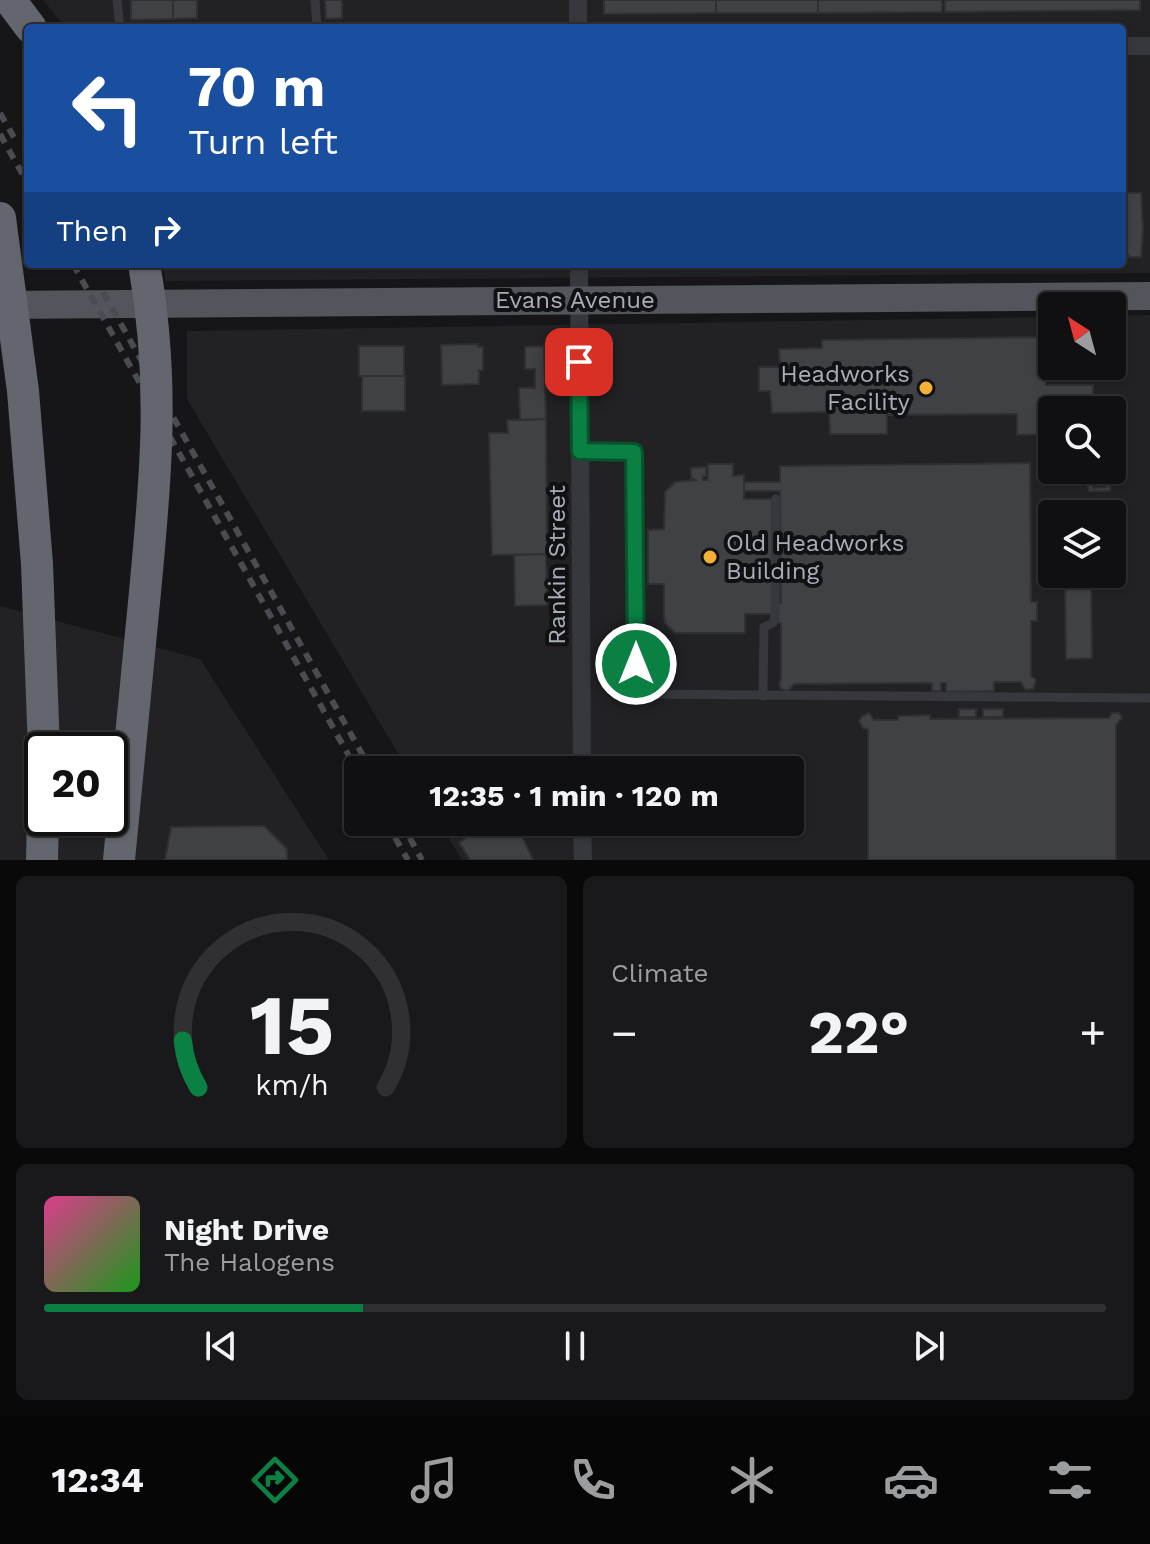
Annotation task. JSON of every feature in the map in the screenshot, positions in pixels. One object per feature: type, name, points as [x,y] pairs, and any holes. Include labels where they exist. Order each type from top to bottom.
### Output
[{"type":"highway","points":[[10,0],[28,24]]},
{"type":"highway","points":[[0,218],[21,377],[32,493],[44,732]]},
{"type":"highway","points":[[119,860],[156,469],[157,369],[145,268]]},
{"type":"highway","points":[[42,860],[43,836]]},
{"type":"main road","name":"Evans Avenue","points":[[0,305],[1150,296]]},
{"type":"street","points":[[578,0],[578,24]]},
{"type":"street","points":[[1126,46],[1150,46]]},
{"type":"street","name":"Rankin Street","points":[[579,268],[582,756]]},
{"type":"street","points":[[582,836],[583,860]]},
{"type":"lane","points":[[117,0],[120,24]]},
{"type":"lane","points":[[315,0],[317,24]]},
{"type":"lane","points":[[580,451],[634,452],[636,694],[1150,698]]},
{"type":"lane","points":[[763,696],[764,627],[773,623],[775,615],[776,499]]},
{"type":"shaded area","points":[[43,0],[1150,0],[1150,273],[166,281],[163,268],[1126,268],[1126,24],[63,24]]},
{"type":"shaded area","points":[[1150,315],[1150,860],[462,860],[447,836],[804,836],[804,756],[400,756],[187,399],[187,331],[1038,317],[1038,380],[1126,380],[1126,316]]},
{"type":"shaded area","points":[[0,606],[200,659],[329,860],[0,860]]},
{"type":"building","points":[[131,0],[173,0],[173,19],[131,20]]},
{"type":"building","points":[[173,0],[197,0],[197,18],[173,19]]},
{"type":"building","points":[[325,0],[342,0],[342,18],[326,19]]},
{"type":"building","points":[[604,0],[716,0],[716,13],[604,14]]},
{"type":"building","points":[[716,0],[818,0],[818,13],[716,13]]},
{"type":"building","points":[[818,0],[942,0],[942,12],[818,13]]},
{"type":"building","points":[[945,0],[1140,0],[1140,10],[945,12]]},
{"type":"building","points":[[1126,193],[1141,193],[1141,257],[1130,257],[1126,252]]},
{"type":"building","name":"Headworks Facility","points":[[1038,337],[1038,380],[1046,380],[1046,385],[1093,385],[1093,396],[1038,396],[1038,434],[1017,435],[1017,414],[887,415],[887,434],[830,434],[829,412],[772,413],[770,391],[759,391],[759,367],[780,367],[779,349],[822,348],[822,340]]},
{"type":"building","points":[[478,344],[478,347],[483,347],[483,370],[479,370],[479,384],[442,385],[441,345]]},
{"type":"building","points":[[359,346],[404,346],[404,376],[359,376]]},
{"type":"building","points":[[544,346],[546,419],[520,420],[519,388],[535,388],[535,369],[525,369],[525,347]]},
{"type":"building","points":[[362,376],[405,376],[405,411],[362,411]]},
{"type":"building","points":[[546,419],[547,554],[492,555],[489,433],[508,433],[507,420]]},
{"type":"building","points":[[1030,463],[1031,602],[1037,602],[1037,621],[1031,621],[1031,676],[1036,680],[1033,689],[1025,690],[1021,682],[994,682],[994,691],[946,692],[946,683],[941,683],[941,691],[932,691],[932,683],[794,684],[788,691],[781,689],[781,623],[778,623],[777,603],[781,603],[780,491],[744,491],[744,482],[780,482],[780,466]]},
{"type":"building","name":"Old Headworks Building","points":[[708,464],[733,464],[733,476],[744,475],[744,499],[772,499],[772,614],[745,614],[745,633],[675,633],[665,623],[664,584],[648,584],[648,530],[664,529],[665,492],[675,482],[695,480],[691,478],[691,468],[706,467],[703,480],[708,480]]},
{"type":"building","points":[[1087,484],[1093,484],[1093,488],[1110,484],[1110,491],[1089,491]]},
{"type":"building","points":[[546,554],[547,605],[515,606],[514,555]]},
{"type":"building","points":[[1065,588],[1091,588],[1092,658],[1066,659]]},
{"type":"building","points":[[959,709],[976,709],[976,717],[959,717]]},
{"type":"building","points":[[983,709],[1003,709],[1003,717],[983,717]]},
{"type":"building","points":[[869,713],[874,720],[898,720],[898,716],[930,715],[930,719],[1109,718],[1112,713],[1119,713],[1122,718],[1116,725],[1116,860],[868,860],[868,729],[863,728],[859,721]]},
{"type":"building","points":[[264,826],[287,849],[287,860],[165,860],[171,827]]},
{"type":"building","points":[[470,836],[522,836],[533,860],[470,860],[459,842]]},
{"type":"railway","points":[[0,113],[16,141]]},
{"type":"railway","points":[[0,134],[24,177]]},
{"type":"railway","points":[[75,268],[349,756]]},
{"type":"railway","points":[[103,292],[363,756]]},
{"type":"railway","points":[[394,836],[408,860]]},
{"type":"railway","points":[[409,836],[422,860]]},
{"type":"place","name":"Headworks Facility","points":[[926,388]]},
{"type":"place","name":"Old Headworks Building","points":[[710,557]]},
{"type":"route","points":[[579,362],[580,451],[634,452],[636,664]]}]
